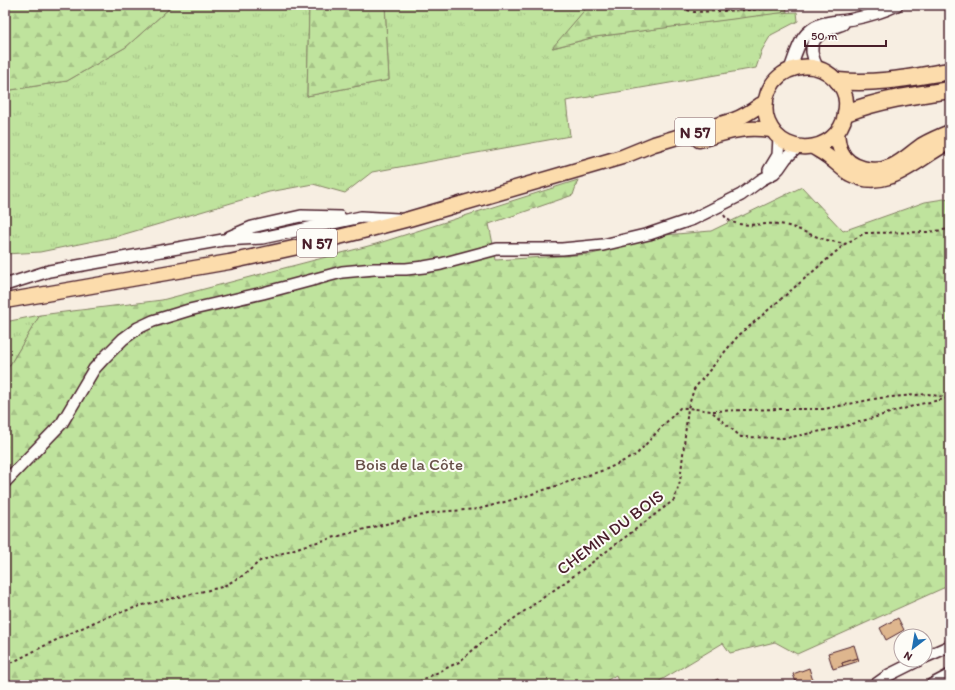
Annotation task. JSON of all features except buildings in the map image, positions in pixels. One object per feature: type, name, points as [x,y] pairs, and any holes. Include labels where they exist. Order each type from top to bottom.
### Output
[{"type":"highway","points":[[838,81],[853,83],[869,82],[908,78],[950,71]]},
{"type":"highway","points":[[846,113],[859,108],[895,99],[950,90]]},
{"type":"main road","points":[[808,66],[816,68],[828,73],[838,81],[844,91],[846,113],[843,124],[838,133],[831,140],[813,147],[798,147],[788,143],[776,134],[768,121],[765,111],[768,91],[781,75],[790,70],[808,66]]},
{"type":"main road","name":"N 57","points":[[5,301],[263,255],[409,219],[622,157],[654,144],[734,120],[744,116],[766,101]]},
{"type":"main road","name":"N 57","points":[[622,157],[655,151],[736,130],[756,128],[776,134]]},
{"type":"main road","points":[[838,133],[840,151],[847,159],[856,166],[872,170],[892,166],[922,146],[950,132]]},
{"type":"main road","points":[[813,147],[852,175],[865,179],[876,180],[889,178],[897,174],[950,142]]},
{"type":"street","points":[[790,70],[802,39],[815,27],[825,22],[852,19],[879,13],[897,5]]},
{"type":"street","points":[[816,68],[812,52],[812,45],[815,39],[821,33],[852,19]]},
{"type":"street","points":[[762,180],[776,159],[779,150],[776,134]]},
{"type":"street","points":[[5,482],[62,423],[94,369],[105,357],[138,328],[153,321],[168,315],[342,272],[424,267],[497,249],[562,249],[590,247],[649,234],[693,219],[741,195],[774,173],[786,158],[798,147]]},
{"type":"street","points":[[5,285],[49,271],[223,240],[262,238],[361,217],[409,219]]},
{"type":"street","points":[[933,653],[950,646]]},
{"type":"street","points":[[875,685],[889,675],[903,668]]},
{"type":"street","points":[[931,685],[950,675]]},
{"type":"path","points":[[670,5],[694,12],[779,8],[797,5]]},
{"type":"path","points":[[719,206],[726,218],[732,222],[739,224],[780,224],[820,238],[845,244]]},
{"type":"path","name":"CHEMIN DU BOIS","points":[[414,685],[459,662],[487,638],[586,567],[674,500],[680,482],[688,408],[694,389],[738,336],[845,244],[865,233],[928,232],[950,229]]},
{"type":"path","points":[[5,663],[12,662],[101,619],[143,605],[222,587],[244,575],[260,561],[297,548],[361,530],[436,512],[479,509],[526,496],[607,469],[636,455],[680,408],[711,411],[778,408],[824,409],[879,398],[928,394],[950,398]]},
{"type":"path","points":[[711,411],[741,437],[786,438],[842,427],[920,404],[950,398]]},
{"type":"green space","points":[[5,5],[187,5],[172,6],[126,47],[67,81],[5,91]]},
{"type":"green space","points":[[309,5],[307,96],[389,80],[385,5],[589,5],[553,48],[595,37],[775,13],[797,12],[798,21],[771,35],[762,50],[756,68],[566,101],[570,136],[372,172],[345,193],[313,184],[269,192],[118,236],[40,252],[5,254],[5,91],[67,81],[126,47],[172,6]]},
{"type":"green space","points":[[309,5],[385,5],[389,80],[307,96]]},
{"type":"green space","points":[[589,5],[786,5],[787,12],[595,37],[552,48]]},
{"type":"green space","name":"Bois de la Côte","points":[[578,180],[573,195],[489,224],[496,260],[592,254],[665,235],[711,231],[802,187],[843,231],[925,202],[950,198],[950,585],[797,654],[775,642],[730,653],[723,643],[653,685],[619,685],[616,675],[599,685],[5,685],[5,373],[40,315],[162,300],[376,244]]},
{"type":"green space","points":[[40,315],[5,373],[5,322]]}]
